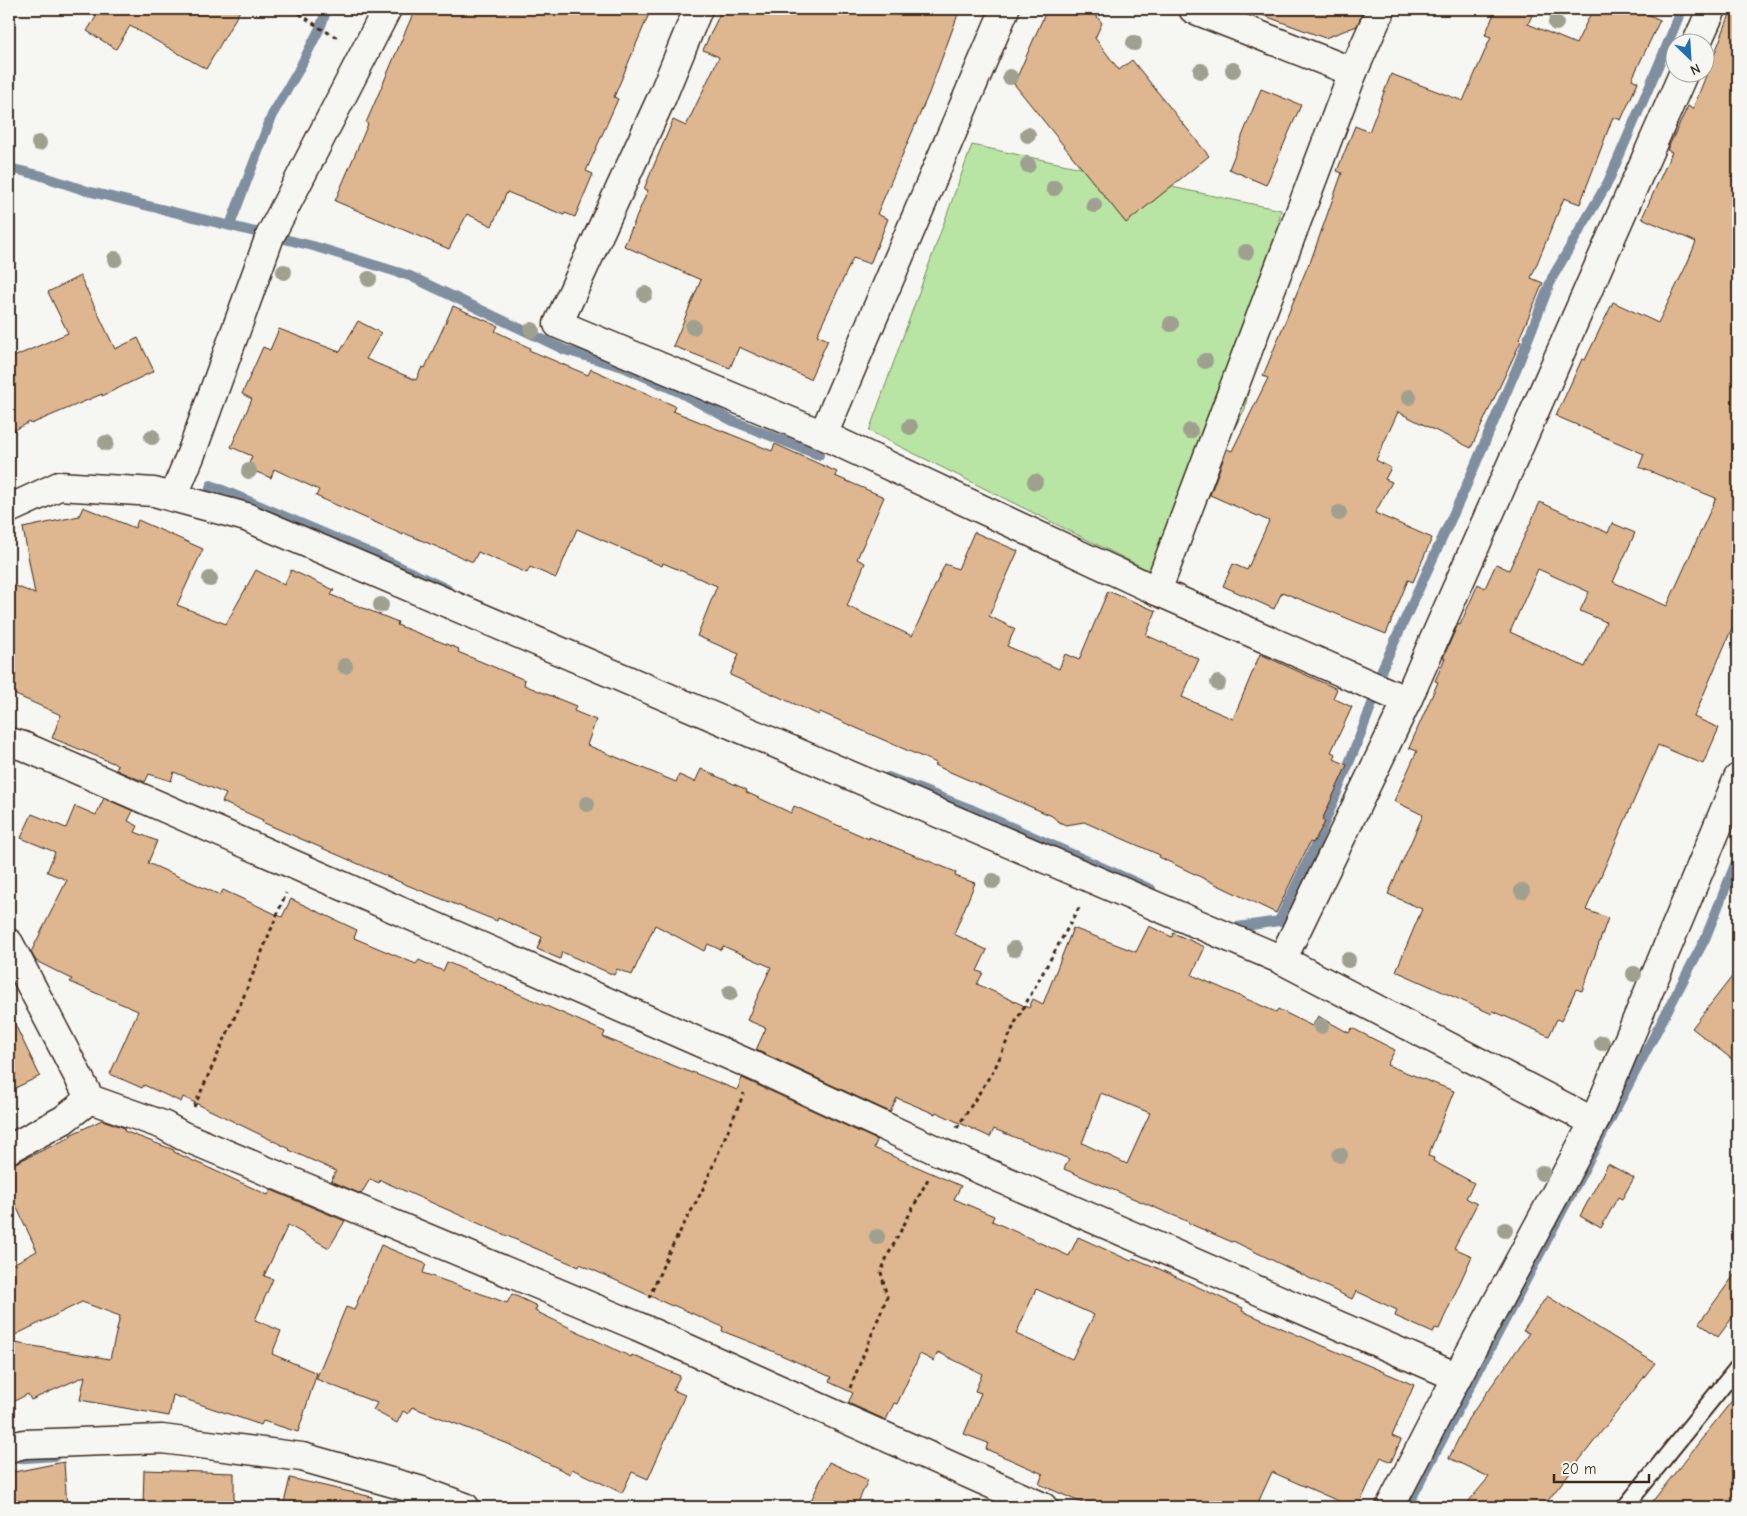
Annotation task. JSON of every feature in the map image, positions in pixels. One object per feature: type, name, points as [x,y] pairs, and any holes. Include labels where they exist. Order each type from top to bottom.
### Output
[{"type":"street","points":[[173,497],[191,454],[270,236],[387,9]]},
{"type":"street","points":[[698,9],[662,97],[558,324],[823,435],[1157,591],[1407,701]]},
{"type":"street","points":[[823,435],[1005,9]]},
{"type":"street","points":[[1193,9],[1353,72]]},
{"type":"street","points":[[1157,591],[1353,72],[1381,9]]},
{"type":"street","points":[[1702,32],[1712,9]]},
{"type":"street","points":[[1282,960],[1407,701],[1680,82]]},
{"type":"street","points":[[9,508],[59,486],[154,492],[246,517],[1282,960],[1594,1122]]},
{"type":"street","points":[[9,742],[23,746],[756,1067],[942,1153],[1457,1377]]},
{"type":"street","points":[[1390,1507],[1457,1377],[1594,1122],[1738,778]]},
{"type":"street","points":[[9,943],[90,1099],[163,1125],[183,1136],[636,1326],[1043,1507]]},
{"type":"street","points":[[9,1149],[63,1120],[90,1099]]},
{"type":"street","points":[[9,1448],[24,1444],[162,1439],[292,1456],[422,1491],[465,1507]]},
{"type":"lane","points":[[1625,1507],[1738,1367]]},
{"type":"path","points":[[293,9],[320,28],[365,52]]},
{"type":"path","points":[[183,1136],[297,867]]},
{"type":"path","points":[[839,1416],[887,1297],[881,1272],[884,1265],[942,1153],[995,1068],[1015,1022],[1094,880]]},
{"type":"path","points":[[636,1326],[669,1252],[702,1191],[756,1067]]},
{"type":"green space","points":[[972,145],[1281,210],[1245,409],[1154,573],[869,431]]},
{"type":"building","points":[[101,9],[241,9],[206,69],[130,26],[116,49],[87,31]]},
{"type":"building","points":[[415,9],[651,9],[614,97],[618,99],[586,171],[593,174],[575,217],[565,213],[564,215],[507,192],[492,226],[467,214],[449,249],[335,201]]},
{"type":"building","points":[[722,9],[960,9],[929,93],[877,214],[888,219],[870,264],[853,258],[817,335],[828,340],[810,379],[739,347],[730,368],[673,346],[701,280],[624,246],[648,190],[644,189],[673,120],[686,126],[719,57],[703,50]]},
{"type":"building","points":[[1047,9],[1091,9],[1102,23],[1095,38],[1119,70],[1132,60],[1209,156],[1126,223],[1014,84]]},
{"type":"building","points":[[1254,9],[1364,9],[1357,26],[1325,38],[1254,12]]},
{"type":"building","points":[[1496,9],[1535,9],[1528,24],[1576,44],[1593,9],[1637,9],[1660,20],[1632,79],[1638,82],[1621,120],[1613,117],[1580,204],[1564,198],[1531,278],[1543,283],[1519,339],[1521,341],[1471,448],[1398,412],[1376,460],[1391,468],[1385,479],[1392,482],[1375,513],[1432,538],[1413,582],[1408,580],[1386,634],[1282,592],[1274,609],[1223,586],[1233,564],[1247,570],[1269,521],[1210,495],[1227,449],[1232,451],[1268,378],[1263,376],[1310,263],[1342,173],[1337,171],[1355,126],[1369,132],[1391,74],[1463,101],[1491,37],[1485,35]]},
{"type":"building","points":[[1732,9],[1738,9],[1738,614],[1694,717],[1719,728],[1703,764],[1658,745],[1586,910],[1608,918],[1582,991],[1576,989],[1561,1021],[1557,1019],[1549,1036],[1493,1011],[1492,1014],[1396,971],[1422,909],[1388,894],[1423,815],[1394,801],[1417,751],[1409,748],[1438,682],[1435,681],[1458,624],[1460,625],[1478,584],[1485,588],[1496,564],[1509,570],[1540,502],[1608,533],[1612,523],[1635,533],[1613,582],[1667,606],[1716,498],[1639,467],[1644,454],[1556,416],[1582,359],[1585,360],[1613,302],[1658,323],[1687,264],[1696,242],[1642,218],[1672,152],[1667,150],[1688,106],[1693,109],[1704,82],[1714,82],[1714,55]],"holes":[[[1538,569],[1589,592],[1580,611],[1606,622],[1585,667],[1510,632]]]},
{"type":"building","points":[[1261,89],[1301,105],[1266,185],[1229,169]]},
{"type":"building","points":[[80,276],[115,349],[138,338],[154,371],[102,396],[102,394],[31,424],[30,422],[9,433],[9,359],[68,333],[48,292]]},
{"type":"building","points":[[453,306],[498,326],[495,331],[530,348],[529,350],[588,375],[591,369],[675,406],[673,411],[772,451],[775,444],[837,472],[835,476],[884,497],[857,559],[865,563],[847,606],[912,636],[945,564],[958,569],[974,532],[1018,551],[989,616],[1015,629],[1007,646],[1059,669],[1065,654],[1079,660],[1108,591],[1156,611],[1146,635],[1199,659],[1182,697],[1233,719],[1260,654],[1337,689],[1333,698],[1352,707],[1331,752],[1336,754],[1334,759],[1347,765],[1322,820],[1325,822],[1313,843],[1310,842],[1276,913],[1159,857],[1160,855],[1084,822],[1066,825],[1052,816],[934,765],[936,763],[820,712],[819,715],[730,675],[739,654],[697,636],[717,586],[663,563],[662,566],[577,529],[556,578],[530,567],[527,573],[478,552],[473,562],[404,533],[403,535],[316,496],[319,490],[274,469],[271,478],[247,468],[252,456],[231,447],[252,399],[242,394],[263,347],[270,350],[279,329],[340,352],[358,321],[381,333],[366,359],[416,380],[422,367],[425,368]]},
{"type":"building","points":[[83,507],[135,528],[138,520],[203,549],[177,605],[226,624],[256,570],[284,585],[291,570],[334,590],[331,595],[398,622],[397,625],[459,649],[458,652],[525,680],[524,685],[576,706],[574,711],[596,720],[587,745],[676,782],[679,775],[695,782],[701,769],[791,813],[794,806],[869,839],[869,837],[956,872],[955,876],[975,883],[954,934],[987,950],[977,971],[983,973],[977,984],[1029,1008],[1033,999],[1043,1004],[1073,928],[1136,952],[1149,926],[1172,937],[1173,933],[1205,947],[1192,975],[1276,1012],[1278,1009],[1312,1026],[1318,1016],[1349,1033],[1352,1028],[1395,1050],[1387,1065],[1454,1091],[1428,1156],[1434,1158],[1433,1161],[1474,1183],[1466,1198],[1477,1204],[1454,1248],[1472,1256],[1439,1329],[1435,1328],[1433,1333],[1395,1316],[1397,1310],[1356,1291],[1352,1299],[1233,1241],[1064,1169],[1069,1159],[994,1129],[990,1137],[936,1112],[935,1114],[897,1098],[890,1112],[756,1050],[766,1028],[747,1020],[771,967],[723,946],[721,950],[708,944],[704,951],[655,925],[632,975],[617,969],[614,975],[562,952],[560,959],[537,949],[542,937],[498,918],[497,921],[407,885],[262,822],[263,820],[222,802],[226,794],[174,772],[171,781],[149,774],[145,782],[116,770],[118,765],[52,738],[61,715],[9,692],[9,583],[35,594],[23,528],[79,516]],"holes":[[[1101,1093],[1150,1113],[1127,1164],[1082,1143]]]},
{"type":"building","points":[[104,798],[133,811],[128,821],[138,826],[135,832],[157,841],[148,863],[220,895],[223,890],[282,917],[291,899],[357,930],[354,938],[416,964],[419,960],[443,971],[447,962],[605,1032],[603,1037],[737,1090],[742,1078],[877,1140],[874,1148],[961,1186],[954,1199],[994,1216],[992,1221],[1069,1256],[1078,1237],[1131,1261],[1133,1258],[1243,1308],[1242,1311],[1414,1385],[1392,1436],[1401,1440],[1391,1462],[1381,1457],[1358,1507],[1352,1507],[1272,1472],[1256,1507],[1091,1507],[1039,1484],[1043,1474],[986,1449],[988,1443],[964,1434],[981,1393],[975,1391],[982,1374],[938,1352],[934,1361],[920,1354],[897,1404],[894,1403],[886,1420],[848,1403],[853,1393],[829,1382],[831,1377],[722,1331],[723,1327],[580,1264],[579,1267],[530,1246],[380,1180],[379,1183],[370,1179],[361,1194],[331,1181],[336,1171],[289,1150],[183,1097],[181,1102],[144,1085],[142,1088],[110,1074],[138,1011],[70,982],[72,979],[36,961],[31,952],[67,880],[47,872],[55,852],[21,838],[32,814],[66,828],[75,806],[96,815]],"holes":[[[1036,1289],[1094,1315],[1072,1359],[1016,1334]]]},
{"type":"building","points":[[1738,969],[1738,1064],[1692,1028]]},
{"type":"building","points":[[9,1012],[40,1076],[9,1091]]},
{"type":"building","points":[[102,1120],[125,1128],[124,1131],[174,1150],[174,1152],[268,1195],[271,1190],[345,1221],[329,1248],[288,1225],[264,1276],[273,1279],[255,1320],[281,1331],[272,1354],[317,1373],[298,1432],[263,1421],[261,1425],[173,1395],[169,1416],[80,1400],[85,1376],[31,1400],[28,1394],[9,1404],[9,1342],[110,1359],[120,1316],[82,1302],[9,1338],[9,1266],[37,1251],[9,1191],[9,1166]]},
{"type":"building","points":[[1608,1164],[1634,1178],[1622,1199],[1618,1197],[1601,1228],[1580,1216]]},
{"type":"building","points":[[381,1245],[426,1264],[423,1273],[507,1303],[512,1294],[537,1306],[535,1311],[631,1357],[632,1355],[680,1376],[673,1390],[685,1395],[648,1479],[632,1472],[622,1493],[572,1469],[570,1474],[506,1443],[412,1407],[408,1414],[403,1411],[397,1423],[373,1410],[377,1403],[316,1379],[346,1307],[354,1310]]},
{"type":"building","points":[[1738,1270],[1738,1310],[1718,1337],[1699,1323]]},
{"type":"building","points":[[1547,1296],[1655,1363],[1543,1507],[1464,1507],[1489,1477],[1449,1458],[1468,1419],[1529,1333],[1523,1331]]},
{"type":"building","points":[[1738,1393],[1738,1507],[1648,1507]]},
{"type":"building","points":[[64,1462],[67,1507],[9,1507],[9,1473]]},
{"type":"building","points":[[829,1462],[868,1480],[856,1507],[808,1507]]},
{"type":"building","points":[[144,1470],[234,1473],[234,1507],[143,1507]]},
{"type":"building","points":[[290,1478],[372,1497],[371,1507],[283,1507]]},
{"type":"waterway","points":[[230,225],[272,115],[297,73],[320,28],[327,9]]},
{"type":"waterway","points":[[1227,926],[1231,928],[1279,921],[1315,846],[1358,741],[1378,688],[1382,669],[1464,491],[1518,365],[1552,278],[1608,182],[1682,9]]},
{"type":"waterway","points":[[9,168],[39,175],[87,191],[313,246],[410,276],[565,350],[623,367],[681,393],[733,421],[819,455]]},
{"type":"waterway","points":[[206,504],[211,485],[366,551],[447,589]]},
{"type":"waterway","points":[[888,777],[973,810],[1151,889]]},
{"type":"waterway","points":[[1407,1507],[1705,939],[1738,857]]},
{"type":"waterway","points":[[12,1459],[55,1456]]}]
